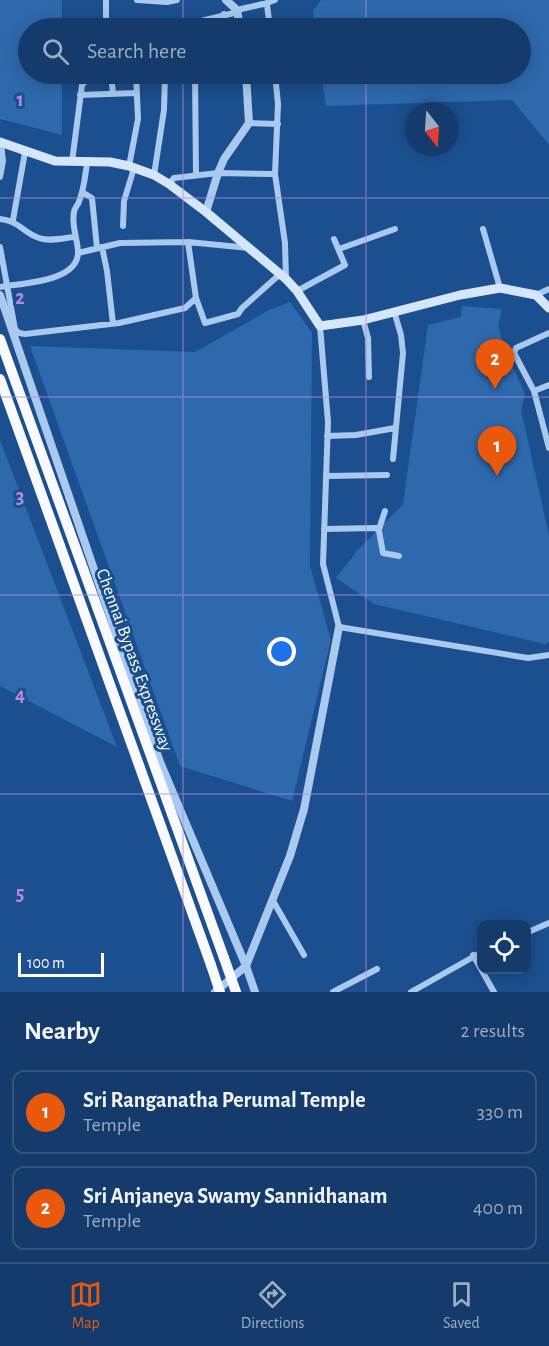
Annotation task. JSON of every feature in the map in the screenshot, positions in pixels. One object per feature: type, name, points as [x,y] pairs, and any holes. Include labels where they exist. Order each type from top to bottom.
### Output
[{"type":"highway","name":"Chennai Bypass Expressway","points":[[0,339],[172,803],[236,992]]},
{"type":"highway","name":"Chennai Bypass Expressway","points":[[0,379],[220,992]]},
{"type":"main road","points":[[1,142],[55,161],[110,162],[154,175],[206,212],[282,277],[297,291],[320,326],[363,320],[394,310],[500,288],[536,295],[549,308]]},
{"type":"street","points":[[106,0],[106,18]]},
{"type":"street","points":[[137,0],[167,2],[177,0]]},
{"type":"street","points":[[226,0],[237,11],[238,18]]},
{"type":"street","points":[[212,18],[274,0]]},
{"type":"street","points":[[263,4],[268,7],[269,18]]},
{"type":"street","points":[[72,162],[83,84]]},
{"type":"street","points":[[112,84],[113,94]]},
{"type":"street","points":[[123,226],[124,201],[132,167],[138,119],[137,84]]},
{"type":"street","points":[[154,175],[164,110],[165,84]]},
{"type":"street","points":[[195,84],[195,175]]},
{"type":"street","points":[[206,212],[224,159],[249,123],[247,84]]},
{"type":"street","points":[[189,242],[196,298],[203,321],[207,323],[238,314],[242,308],[282,277],[285,243],[275,174],[278,124],[276,84]]},
{"type":"street","points":[[80,95],[137,93]]},
{"type":"street","points":[[249,123],[278,124]]},
{"type":"street","points":[[0,177],[3,161],[1,142]]},
{"type":"street","points":[[13,220],[25,152]]},
{"type":"street","points":[[3,286],[65,274],[74,266],[78,253],[74,237],[74,211],[82,192],[87,163]]},
{"type":"street","points":[[169,184],[174,178],[195,175],[275,174]]},
{"type":"street","points":[[82,192],[92,198],[99,248],[107,271],[113,324]]},
{"type":"street","points":[[0,219],[13,220],[38,238],[45,240],[74,237]]},
{"type":"street","points":[[339,249],[394,229]]},
{"type":"street","points":[[483,229],[500,288]]},
{"type":"street","points":[[297,291],[345,265],[334,239]]},
{"type":"street","points":[[78,253],[120,243],[189,242],[249,248]]},
{"type":"street","points":[[0,247],[3,286],[18,333],[113,324],[185,308],[196,298]]},
{"type":"street","points":[[536,295],[549,289]]},
{"type":"street","points":[[0,295],[156,761]]},
{"type":"street","points":[[393,459],[403,353],[394,310]]},
{"type":"street","points":[[363,320],[368,338],[369,376]]},
{"type":"street","points":[[215,992],[246,966],[290,856],[304,809],[339,627],[323,564],[327,436],[320,326]]},
{"type":"street","points":[[549,333],[514,350],[534,391],[549,448]]},
{"type":"street","points":[[534,391],[549,385]]},
{"type":"street","points":[[327,436],[356,435],[395,428]]},
{"type":"street","points":[[326,476],[387,475]]},
{"type":"street","points":[[385,512],[379,529],[383,553],[399,556]]},
{"type":"street","points":[[324,529],[379,529]]},
{"type":"street","points":[[339,627],[528,658],[549,655]]},
{"type":"street","points":[[172,803],[246,966],[255,992]]},
{"type":"street","points":[[272,899],[304,955]]},
{"type":"street","points":[[531,931],[549,923]]},
{"type":"street","points":[[411,992],[477,954]]},
{"type":"street","points":[[473,955],[494,992]]},
{"type":"street","points":[[333,992],[377,969]]},
{"type":"shaded area","points":[[0,0],[62,0],[62,18],[18,18],[18,84],[62,84],[62,135],[0,119]]},
{"type":"shaded area","points":[[321,0],[549,0],[549,145],[512,100],[326,106],[323,84],[531,84],[531,18],[314,18],[313,11]]},
{"type":"shaded area","points":[[290,302],[312,333],[310,566],[331,640],[292,801],[180,766],[30,346],[195,352],[269,310]]},
{"type":"shaded area","points":[[462,306],[502,309],[498,326],[505,349],[525,394],[521,410],[549,535],[549,642],[545,644],[374,604],[336,578],[357,551],[403,504],[428,325],[461,317]]},
{"type":"shaded area","points":[[0,440],[117,747],[0,686]]},
{"type":"place","name":"Sri Anjaneya Swamy Sannidhanam","points":[[495,389]]},
{"type":"place","name":"Sri Ranganatha Perumal Temple","points":[[497,476]]}]
